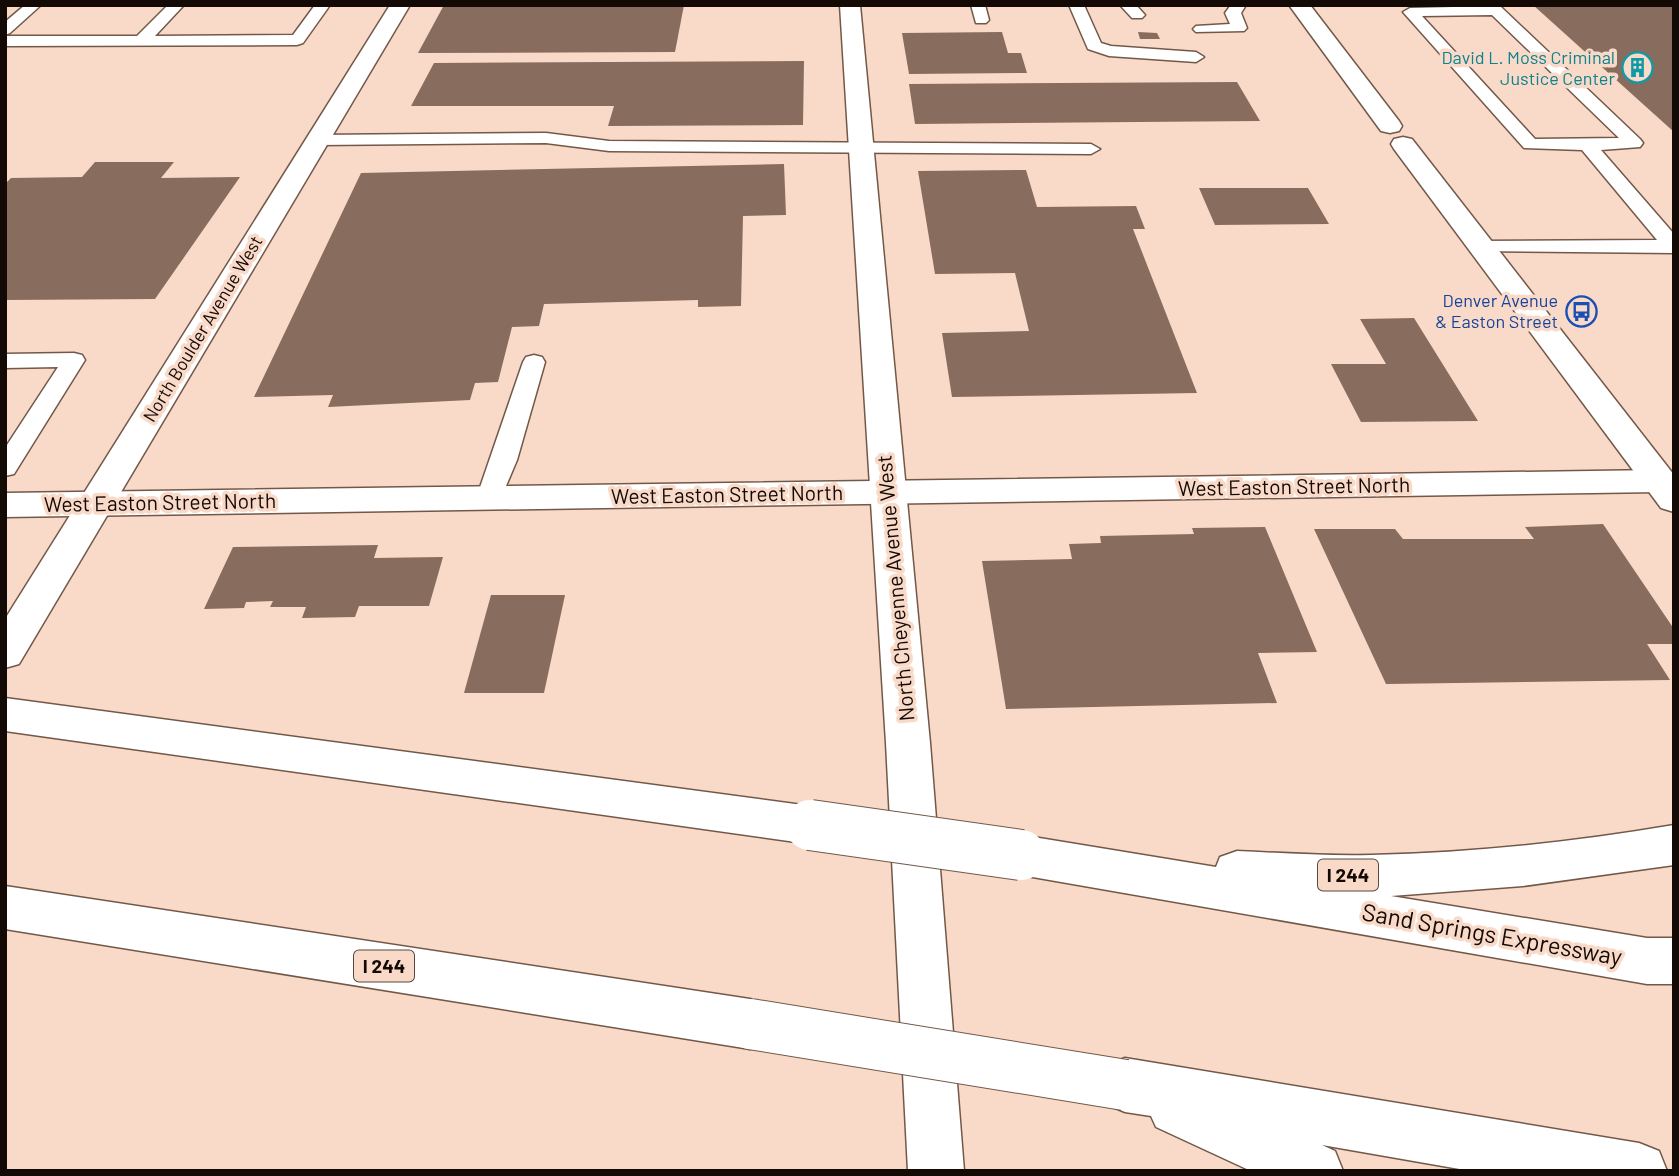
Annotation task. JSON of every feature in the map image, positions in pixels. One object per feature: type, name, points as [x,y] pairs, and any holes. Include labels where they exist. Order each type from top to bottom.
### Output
[{"type":"main road","name":"North Boulder Avenue West","points":[[5,653],[400,5]]},
{"type":"main road","name":"North Cheyenne Avenue West","points":[[850,5],[859,148],[908,743],[936,1171]]},
{"type":"main road","points":[[1299,5],[1666,491]]},
{"type":"main road","name":"West Easton Street North","points":[[5,505],[888,493],[1666,491]]},
{"type":"main road","name":"I 244","points":[[5,715],[1021,855],[1194,871],[1369,876],[1488,869],[1604,857],[1674,845]]},
{"type":"main road","name":"Sand Springs Expressway","points":[[1021,855],[1647,961],[1674,961]]},
{"type":"main road","name":"I 244","points":[[11,908],[750,1024],[1639,1171]]},
{"type":"main road","points":[[1125,1085],[1315,1171]]},
{"type":"lane","points":[[5,30],[34,5]]},
{"type":"lane","points":[[142,40],[177,5]]},
{"type":"lane","points":[[5,41],[297,40],[323,5]]},
{"type":"lane","points":[[1076,5],[1094,46],[1109,51],[1196,57]]},
{"type":"lane","points":[[1201,29],[1239,28],[1233,13],[1239,5]]},
{"type":"lane","points":[[1587,145],[1633,144],[1496,10],[1410,12],[1530,144],[1587,145],[1674,247]]},
{"type":"lane","points":[[318,139],[545,138],[609,146],[1091,149]]},
{"type":"lane","points":[[1481,247],[1674,247]]},
{"type":"lane","points":[[5,361],[74,360],[5,468]]},
{"type":"lane","points":[[489,499],[534,362]]},
{"type":"building","points":[[444,5],[684,5],[675,52],[418,53]]},
{"type":"building","name":"David L. Moss Criminal Justice Center","points":[[1533,5],[1674,5],[1674,132]]},
{"type":"building","points":[[1002,32],[1008,53],[1021,53],[1027,73],[909,74],[902,33]]},
{"type":"building","points":[[1138,32],[1157,33],[1160,39],[1140,39]]},
{"type":"building","points":[[804,61],[803,125],[608,126],[614,106],[411,106],[434,63]]},
{"type":"building","points":[[1237,82],[1260,121],[915,124],[909,84]]},
{"type":"building","points":[[95,162],[174,162],[161,178],[240,177],[155,299],[5,300],[5,184],[11,178],[82,177]]},
{"type":"building","points":[[784,164],[786,215],[743,216],[741,306],[698,307],[698,300],[544,304],[539,326],[512,327],[498,382],[475,383],[470,400],[328,407],[333,395],[254,397],[361,173]]},
{"type":"building","points":[[1026,170],[1037,207],[1136,206],[1145,229],[1133,229],[1197,393],[952,397],[942,333],[1029,331],[1015,273],[935,274],[918,171]]},
{"type":"building","points":[[1199,188],[1308,188],[1329,224],[1215,225]]},
{"type":"building","points":[[1414,318],[1478,421],[1361,422],[1331,364],[1386,364],[1360,319]]},
{"type":"building","points":[[1603,524],[1674,629],[1674,644],[1647,644],[1670,680],[1386,684],[1314,529],[1395,529],[1403,539],[1534,539],[1525,527]]},
{"type":"building","points":[[1265,527],[1317,652],[1258,653],[1277,703],[1006,709],[982,561],[1072,559],[1069,544],[1101,543],[1100,536],[1194,534],[1192,528]]},
{"type":"building","points":[[378,545],[374,558],[443,557],[429,606],[359,606],[355,617],[302,618],[306,607],[270,607],[273,601],[246,602],[244,608],[204,609],[233,547]]},
{"type":"building","points":[[491,595],[565,595],[544,693],[464,693]]},
{"type":"place","name":"David L. Moss Criminal Justice Center","points":[[1638,68]]},
{"type":"place","name":"Denver Avenue & Easton Street","points":[[1581,311]]}]
